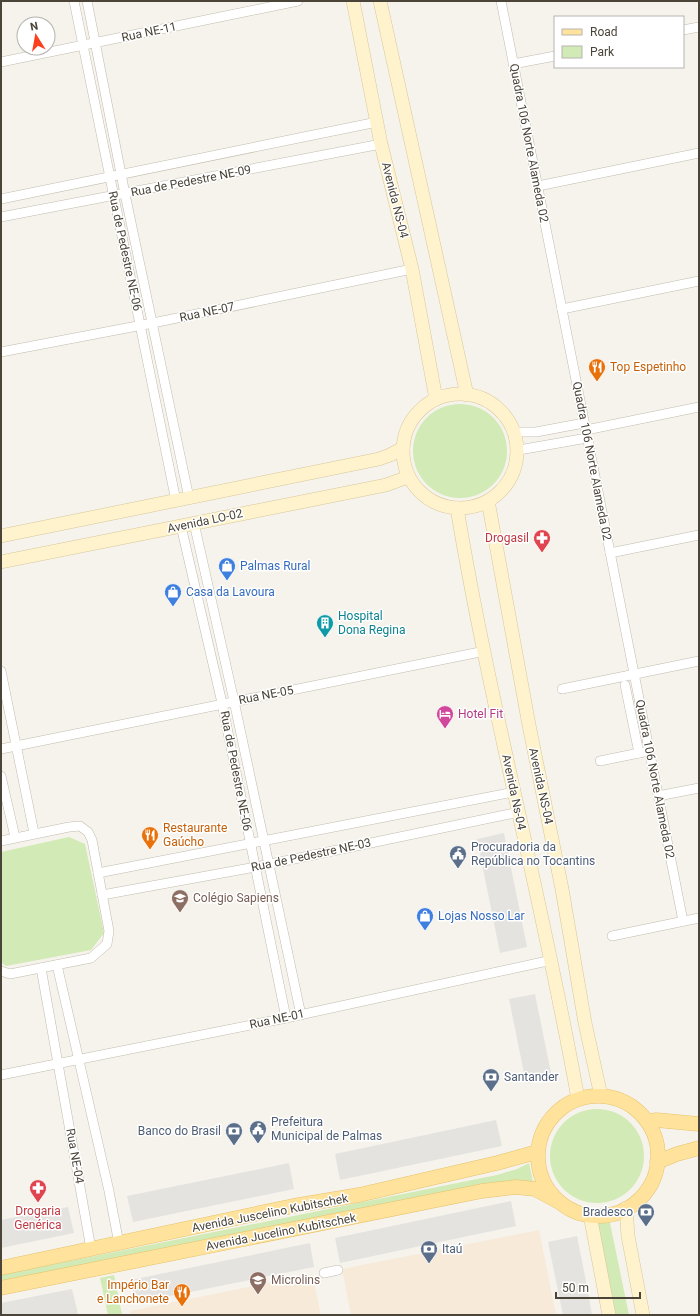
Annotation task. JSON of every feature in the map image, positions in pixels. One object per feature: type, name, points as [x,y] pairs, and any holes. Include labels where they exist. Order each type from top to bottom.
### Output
[{"type":"main road","points":[[601,1096],[633,1107],[648,1122],[656,1142],[658,1162],[654,1176],[647,1189],[638,1200],[617,1212],[590,1215],[568,1208],[559,1202],[549,1191],[541,1177],[537,1152],[545,1126],[559,1109],[578,1099],[601,1096]]},
{"type":"main road","points":[[648,1122],[656,1120],[699,1124]]},
{"type":"main road","points":[[658,1162],[677,1154],[699,1148]]},
{"type":"main road","name":"Avenida Juscelino Kubitschek","points":[[1,1268],[294,1206],[372,1192],[497,1163],[537,1152]]},
{"type":"main road","name":"Avenida Jucelino Kubitschek","points":[[1,1288],[482,1191],[516,1187],[535,1189],[559,1202]]},
{"type":"street","name":"Rua de Pedestre NE-06","points":[[74,1],[176,501]]},
{"type":"street","name":"Rua de Pedestre NE-06","points":[[87,1],[125,194],[189,498]]},
{"type":"street","name":"Rua NE-11","points":[[1,62],[298,1]]},
{"type":"street","name":"Avenida NS-04","points":[[353,1],[381,144],[412,269],[436,399]]},
{"type":"street","points":[[380,1],[467,395]]},
{"type":"street","name":"Quadra 106 Norte Alameda 02","points":[[501,1],[683,921]]},
{"type":"street","points":[[684,30],[699,27]]},
{"type":"street","points":[[513,64],[554,56]]},
{"type":"street","name":"Rua de Pedestre NE-09","points":[[1,199],[377,122]]},
{"type":"street","name":"Rua de Pedestre NE-09","points":[[1,217],[381,144]]},
{"type":"street","points":[[538,186],[699,153]]},
{"type":"street","name":"Rua NE-07","points":[[1,352],[140,326],[412,269]]},
{"type":"street","points":[[562,308],[699,281]]},
{"type":"street","points":[[455,394],[467,395],[488,402],[508,419],[515,432],[519,450],[516,466],[509,481],[488,501],[473,506],[458,508],[428,499],[408,478],[402,454],[407,432],[416,413],[436,399],[455,394]]},
{"type":"street","points":[[519,450],[586,430],[699,408]]},
{"type":"street","points":[[515,432],[586,430]]},
{"type":"street","points":[[1,536],[379,459],[390,456],[403,448]]},
{"type":"street","name":"Avenida LO-02","points":[[1,562],[386,486],[408,478]]},
{"type":"street","name":"Avenida NS-04","points":[[488,501],[529,725],[562,889],[585,1023],[601,1096]]},
{"type":"street","name":"Avenida Ns-04","points":[[458,508],[514,792],[552,960],[578,1099]]},
{"type":"street","name":"Rua de Pedestre NE-06","points":[[194,523],[234,701],[301,1015]]},
{"type":"street","name":"Rua de Pedestre NE-06","points":[[181,526],[222,703],[286,1018]]},
{"type":"street","points":[[610,553],[699,535]]},
{"type":"street","name":"Rua NE-05","points":[[1,749],[222,703],[485,651]]},
{"type":"street","points":[[562,688],[699,661]]},
{"type":"street","points":[[1,671],[34,833]]},
{"type":"street","points":[[625,685],[639,753]]},
{"type":"street","points":[[600,761],[649,751]]},
{"type":"street","points":[[1,776],[16,837]]},
{"type":"street","points":[[658,796],[699,788]]},
{"type":"street","name":"Rua de Pedestre NE-03","points":[[98,873],[514,792]]},
{"type":"street","name":"Rua de Pedestre NE-03","points":[[102,895],[256,867],[519,812]]},
{"type":"street","points":[[1,841],[34,833],[80,826],[88,832],[92,840],[109,931],[107,944],[91,958],[10,974],[1,971]]},
{"type":"street","points":[[612,936],[699,918]]},
{"type":"street","name":"Rua NE-01","points":[[1,1075],[301,1015],[552,960]]},
{"type":"street","name":"Rua NE-04","points":[[57,965],[109,1191],[119,1244]]},
{"type":"street","name":"Rua NE-04","points":[[41,968],[91,1249]]},
{"type":"street","points":[[626,1208],[628,1236],[643,1315]]},
{"type":"street","points":[[590,1215],[609,1315]]},
{"type":"street","points":[[324,1273],[338,1270]]},
{"type":"shaded area","points":[[504,833],[527,947],[500,953],[477,839]]},
{"type":"shaded area","points":[[535,994],[552,1078],[526,1083],[509,999]]},
{"type":"shaded area","points":[[496,1120],[502,1146],[340,1180],[335,1154]]},
{"type":"shaded area","points":[[289,1163],[294,1189],[133,1222],[127,1196]]},
{"type":"shaded area","points":[[511,1201],[516,1226],[340,1263],[335,1238]]},
{"type":"shaded area","points":[[68,1207],[74,1233],[1,1248],[1,1220]]},
{"type":"shaded area","points":[[539,1230],[556,1315],[351,1315],[342,1269]]},
{"type":"shaded area","points":[[577,1236],[592,1315],[563,1315],[548,1242]]},
{"type":"shaded area","points":[[310,1243],[314,1267],[135,1303],[131,1280]]},
{"type":"shaded area","points":[[312,1274],[321,1315],[131,1315],[130,1311]]},
{"type":"shaded area","points":[[72,1289],[78,1314],[1,1315],[1,1303]]},
{"type":"green space","points":[[460,404],[478,408],[493,418],[503,433],[507,451],[503,469],[493,484],[478,494],[460,498],[442,494],[427,484],[417,469],[413,451],[417,433],[427,418],[442,408]]},
{"type":"green space","points":[[69,837],[85,844],[104,933],[91,950],[6,966],[1,962],[1,852]]},
{"type":"green space","points":[[597,1109],[615,1113],[630,1123],[640,1138],[644,1156],[640,1174],[630,1189],[615,1199],[597,1203],[579,1199],[564,1189],[554,1174],[550,1156],[554,1138],[564,1123],[579,1113]]},
{"type":"green space","points":[[529,1163],[533,1182],[1,1284],[1,1275],[497,1175],[517,1169]]},
{"type":"green space","points":[[609,1218],[629,1315],[614,1315],[595,1221]]},
{"type":"green space","points":[[114,1275],[122,1315],[108,1315],[100,1278]]},
{"type":"place","name":"Top Espetinho","points":[[597,382]]},
{"type":"place","name":"Drogasil","points":[[542,553]]},
{"type":"place","name":"Palmas Rural","points":[[227,581]]},
{"type":"place","name":"Casa da Lavoura","points":[[173,607]]},
{"type":"place","name":"Hospital Dona Regina","points":[[325,638]]},
{"type":"place","name":"Hotel Fit","points":[[445,729]]},
{"type":"place","name":"Restaurante Gaúcho","points":[[150,850]]},
{"type":"place","name":"Procuradoria da República no Tocantins","points":[[458,869]]},
{"type":"place","name":"Colégio Sapiens","points":[[180,913]]},
{"type":"place","name":"Lojas Nosso Lar","points":[[425,931]]},
{"type":"place","name":"Santander","points":[[491,1092]]},
{"type":"place","name":"Prefeitura Municipal de Palmas","points":[[258,1144]]},
{"type":"place","name":"Banco do Brasil","points":[[234,1146]]},
{"type":"place","name":"Drogaria Genérica","points":[[38,1203]]},
{"type":"place","name":"Bradesco","points":[[646,1227]]},
{"type":"place","name":"Itaú","points":[[429,1264]]},
{"type":"place","name":"Microlins","points":[[258,1295]]},
{"type":"place","name":"Império Bar e Lanchonete","points":[[182,1307]]}]
